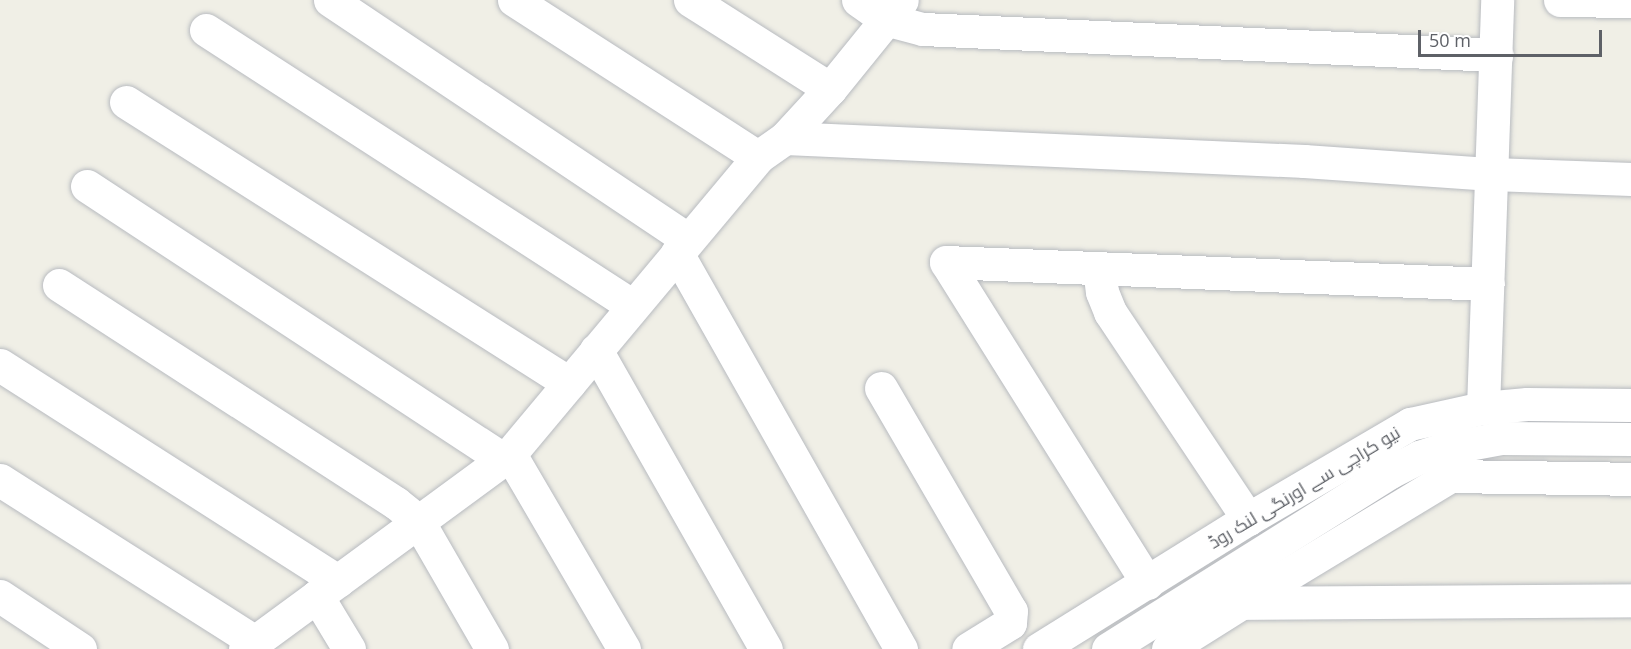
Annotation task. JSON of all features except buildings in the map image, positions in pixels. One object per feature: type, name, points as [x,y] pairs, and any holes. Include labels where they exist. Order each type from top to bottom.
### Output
[{"type":"street","points":[[330,0],[683,247],[902,649]]},
{"type":"street","points":[[514,0],[758,157]]},
{"type":"street","points":[[690,0],[830,89]]},
{"type":"street","points":[[858,0],[894,10],[923,29],[1496,55]]},
{"type":"street","points":[[1483,408],[1497,0]]},
{"type":"street","points":[[1560,0],[1631,1]]},
{"type":"street","points":[[0,480],[250,646],[506,457],[758,157],[785,138],[830,89],[894,10]]},
{"type":"street","points":[[206,30],[633,306]]},
{"type":"street","points":[[126,102],[570,383]]},
{"type":"street","points":[[785,138],[1304,161],[1492,174],[1631,179]]},
{"type":"street","points":[[87,186],[506,457],[624,649]]},
{"type":"street","points":[[1147,583],[946,262],[1488,284]]},
{"type":"street","points":[[1099,268],[1102,292],[1110,312],[1248,519]]},
{"type":"street","points":[[59,285],[396,503],[418,521],[492,649]]},
{"type":"street","points":[[596,350],[766,649]]},
{"type":"street","points":[[0,365],[328,589],[349,649]]},
{"type":"street","points":[[881,388],[1011,611],[1010,623],[968,649]]},
{"type":"street","name":"نیو کراچی سے اورنگی لنک روڈ","points":[[1039,649],[1248,519],[1410,424],[1483,408],[1527,404],[1631,405]]},
{"type":"street","name":"نیو کراچی سے اورنگی لنک روڈ","points":[[1108,649],[1390,472],[1419,458],[1448,448],[1501,438],[1631,439]]},
{"type":"street","points":[[1168,649],[1450,476],[1631,479]]},
{"type":"street","points":[[0,596],[80,649]]},
{"type":"street","points":[[1241,603],[1631,600]]}]
